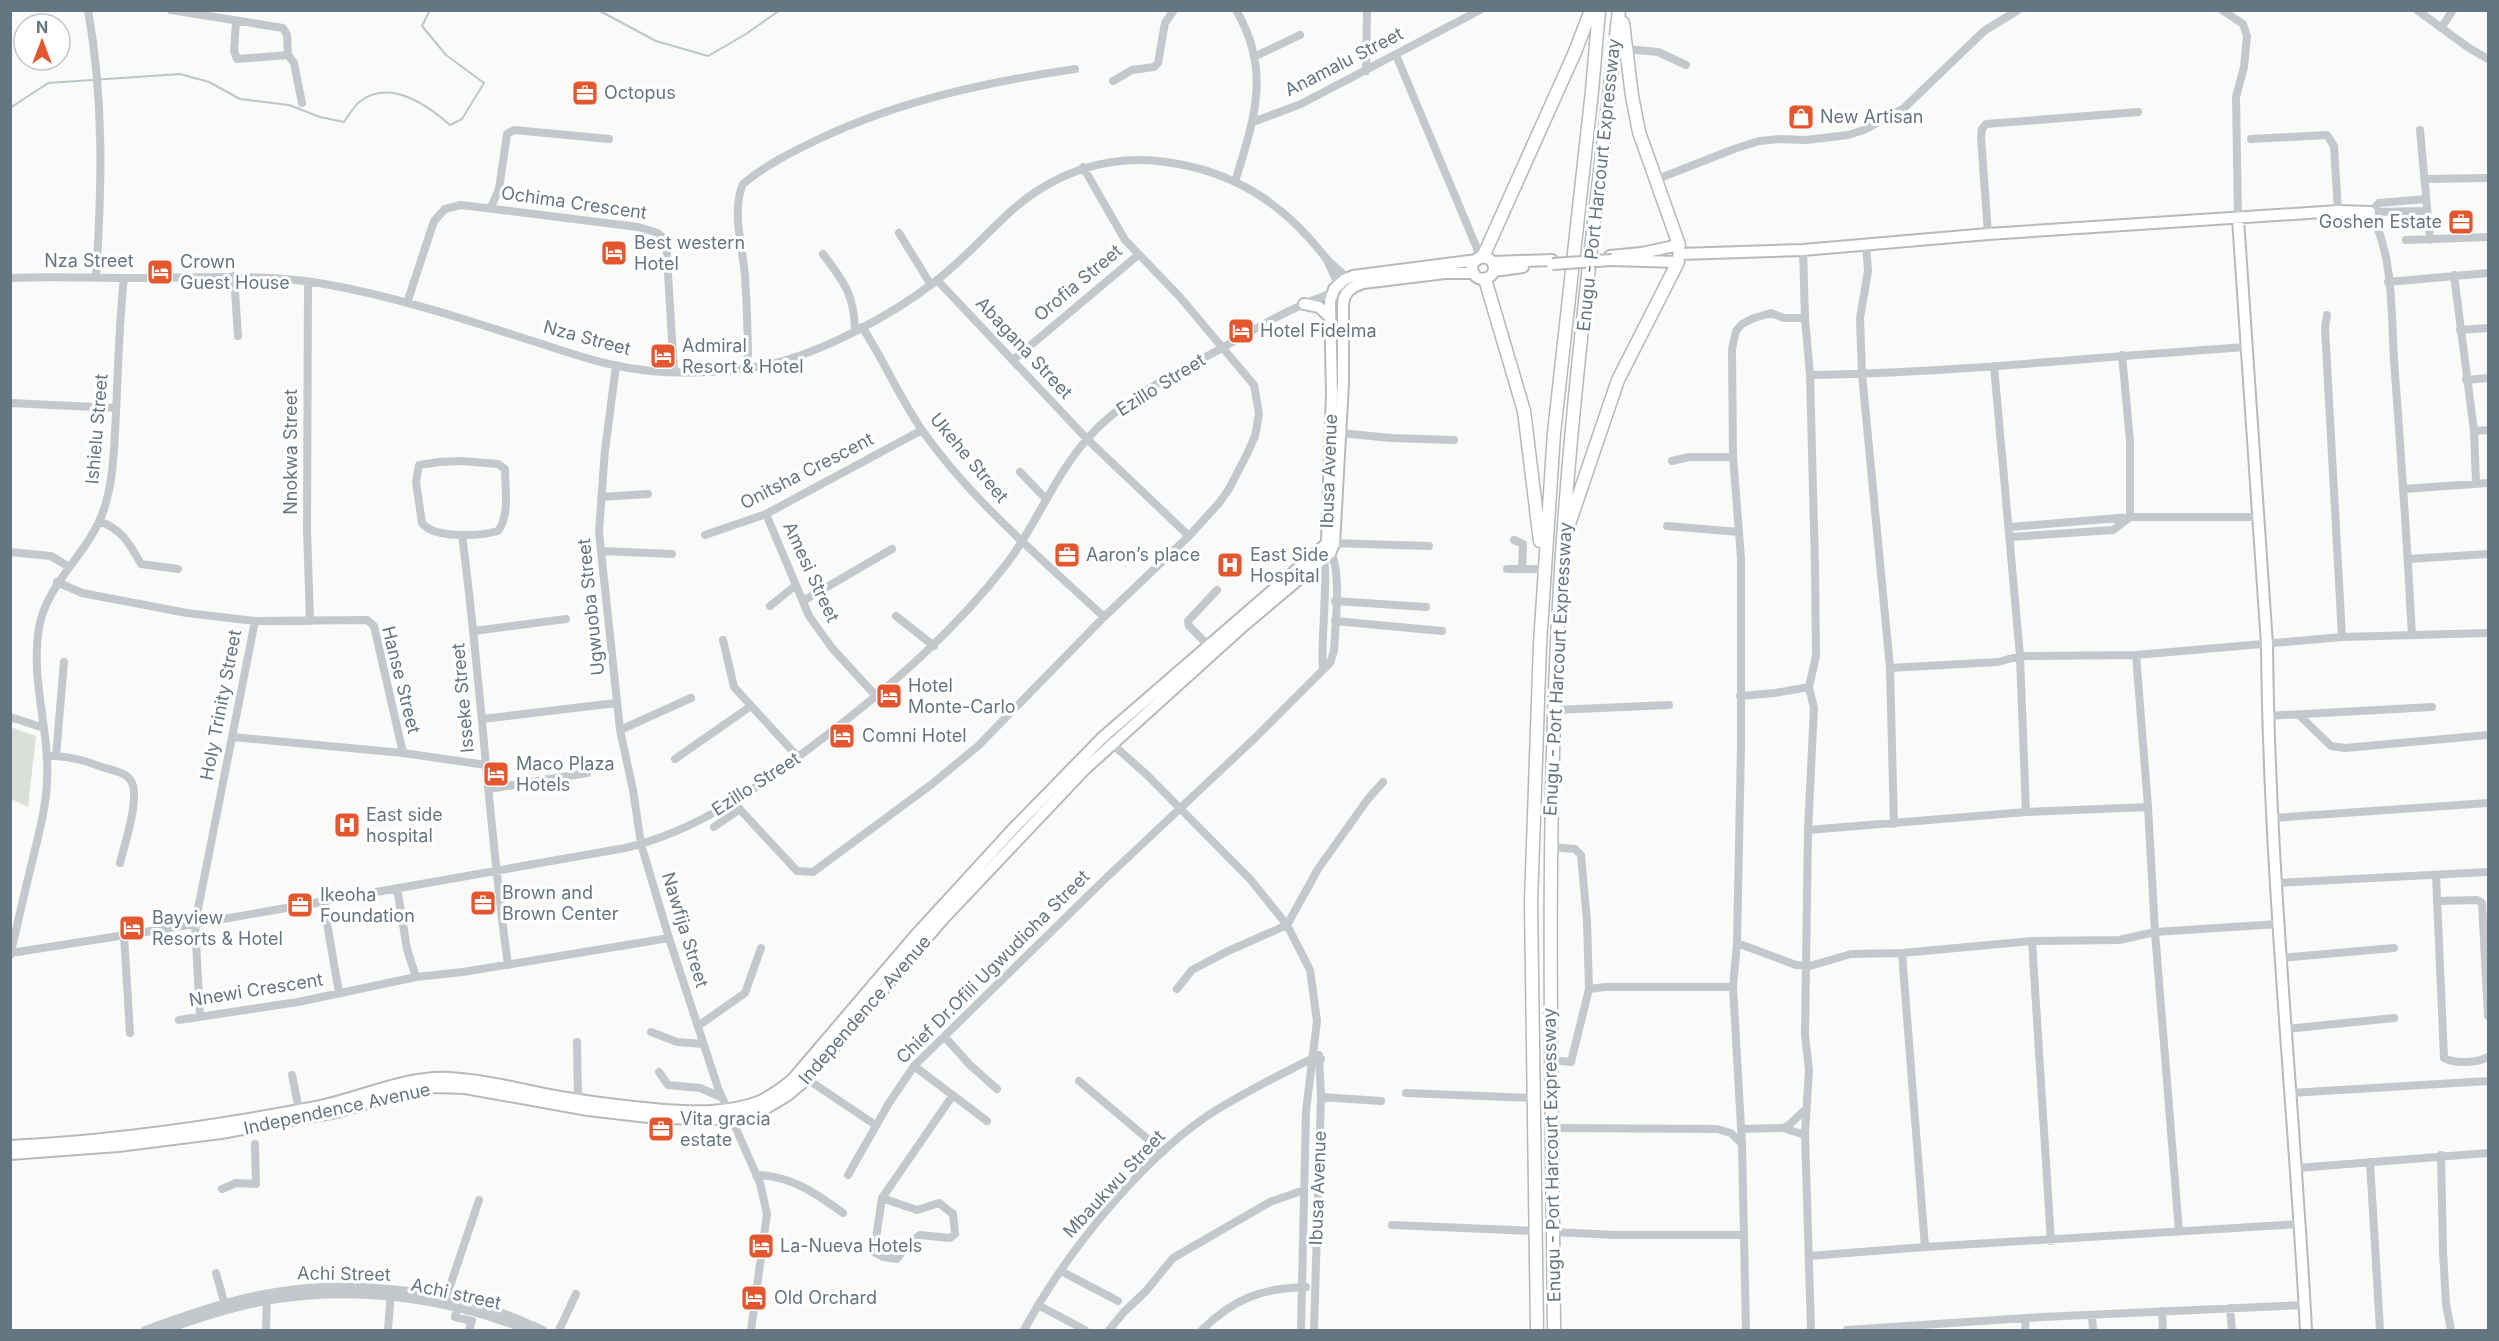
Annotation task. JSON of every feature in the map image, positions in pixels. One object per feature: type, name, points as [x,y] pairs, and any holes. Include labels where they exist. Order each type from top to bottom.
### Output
[{"type":"highway","points":[[1543,567],[1524,411],[1484,266],[1591,10]]},
{"type":"highway","points":[[1537,1330],[1532,816],[1543,567],[1554,432],[1591,103],[1599,10]]},
{"type":"highway","points":[[1563,545],[1618,380],[1679,253],[1639,132],[1620,10]]},
{"type":"highway","name":"Enugu - Port Harcourt Expressway","points":[[1554,1330],[1550,847],[1563,545],[1588,284],[1620,10]]},
{"type":"main road","points":[[1611,258],[1642,253],[1803,250],[1988,234],[2338,211],[2370,212]]},
{"type":"main road","points":[[2238,219],[2267,645],[2267,716],[2280,958],[2301,1224],[2306,1330]]},
{"type":"main road","points":[[1335,289],[1375,272],[1679,253]]},
{"type":"main road","points":[[1345,296],[1352,282]]},
{"type":"main road","name":"Ibusa Avenue","points":[[1327,549],[1332,393],[1330,317],[1335,289]]},
{"type":"main road","name":"Ibusa Avenue","points":[[1327,549],[1340,433],[1345,296]]},
{"type":"main road","points":[[1304,304],[1319,307],[1330,317]]},
{"type":"main road","name":"Independence Avenue","points":[[1199,659],[1208,645],[1327,549]]},
{"type":"main road","name":"Independence Avenue","points":[[729,1114],[758,1101],[792,1080],[914,937],[1013,829],[1108,740],[1327,549]]},
{"type":"main road","name":"Independence Avenue","points":[[478,1086],[657,1118],[755,1113],[779,1101],[807,1079],[964,896],[1085,769],[1108,740]]},
{"type":"main road","name":"Independence Avenue","points":[[10,1154],[97,1148],[221,1128],[335,1108],[397,1090],[424,1088],[446,1082],[578,1099],[589,1106]]},
{"type":"main road","name":"Independence Avenue","points":[[10,1146],[221,1128],[299,1110],[335,1108]]},
{"type":"street","points":[[88,10],[99,93],[102,178],[96,277]]},
{"type":"street","points":[[171,10],[283,28],[288,55],[294,63],[302,103]]},
{"type":"street","points":[[1113,81],[1132,70],[1154,67],[1158,63],[1165,23],[1174,10]]},
{"type":"street","points":[[1235,182],[1253,122],[1258,88],[1249,37],[1236,10]]},
{"type":"street","points":[[1366,71],[1367,10]]},
{"type":"street","name":"Anamalu Street","points":[[1253,122],[1301,104],[1480,10]]},
{"type":"street","points":[[1655,180],[1759,141],[1806,140],[1848,135],[1864,130],[1904,108],[1984,30],[2018,10]]},
{"type":"street","points":[[2222,10],[2242,24],[2247,36],[2244,67],[2236,97],[2238,219]]},
{"type":"street","points":[[2417,10],[2488,59]]},
{"type":"street","points":[[2441,28],[2453,10]]},
{"type":"street","points":[[236,21],[234,51],[237,59],[288,55]]},
{"type":"street","points":[[1254,57],[1300,35]]},
{"type":"street","points":[[1626,49],[1658,52],[1686,65]]},
{"type":"street","points":[[1396,55],[1484,266]]},
{"type":"street","points":[[748,368],[745,276],[738,212],[739,194],[743,184],[801,147],[893,108],[948,92],[1075,69]]},
{"type":"street","points":[[1988,234],[1981,137],[1982,129],[1986,124],[2138,112]]},
{"type":"street","points":[[492,207],[499,189],[507,134],[514,130],[522,130],[609,139]]},
{"type":"street","points":[[2420,130],[2430,240]]},
{"type":"street","points":[[2251,139],[2327,135],[2334,146],[2338,211]]},
{"type":"street","name":"Nza Street","points":[[10,278],[234,276],[308,282],[407,303],[616,366],[674,371],[748,368],[799,356],[859,328],[934,283],[1015,208],[1061,177],[1083,167],[1121,160],[1159,161],[1195,167],[1235,182],[1275,207],[1299,226],[1317,244],[1326,260],[1352,282]]},
{"type":"street","name":"Orofia Street","points":[[733,802],[797,871],[813,872],[932,784],[978,746],[1104,617],[1189,536],[1229,489],[1248,452],[1257,426],[1258,406],[1254,385],[1179,296],[1137,256],[1125,240],[1083,167]]},
{"type":"street","points":[[2424,179],[2488,178]]},
{"type":"street","points":[[2370,212],[2379,203],[2426,199]]},
{"type":"street","name":"Ochima Crescent","points":[[407,303],[434,221],[445,209],[461,205],[492,207],[618,223],[658,233],[666,240],[674,371]]},
{"type":"street","points":[[2370,212],[2427,211]]},
{"type":"street","points":[[2370,212],[2380,230],[2388,282],[2404,489],[2412,635]]},
{"type":"street","name":"Abagana Street","points":[[899,233],[934,283],[1013,360],[1087,439],[1189,536]]},
{"type":"street","points":[[2406,240],[2488,237]]},
{"type":"street","points":[[1866,245],[1868,271],[1860,318],[1862,374],[1890,668],[1894,824]]},
{"type":"street","points":[[1803,250],[1805,318],[1810,375],[1816,656],[1809,687],[1814,708],[1805,1035],[1809,1070],[1805,1136],[1811,1330]]},
{"type":"street","points":[[823,254],[849,290],[859,328]]},
{"type":"street","name":"Orofia Street","points":[[1013,360],[1137,256]]},
{"type":"street","points":[[1326,260],[1335,289],[1345,296]]},
{"type":"street","points":[[2388,282],[2488,273]]},
{"type":"street","points":[[2454,275],[2474,431],[2476,483]]},
{"type":"street","points":[[234,276],[238,336]]},
{"type":"street","name":"Ishielu Street","points":[[11,954],[43,813],[52,756],[44,728],[38,681],[39,630],[44,611],[57,582],[99,521],[106,503],[112,470],[124,278]]},
{"type":"street","name":"Nnokwa Street","points":[[308,282],[307,529],[310,621]]},
{"type":"street","name":"Ezillo Street","points":[[11,954],[195,924],[641,844],[696,822],[733,802],[798,757],[876,696],[934,646],[970,607],[1022,541],[1060,474],[1087,439],[1110,417],[1137,397],[1223,348],[1335,289]]},
{"type":"street","points":[[1746,1330],[1742,1129],[1733,987],[1737,943],[1740,696],[1739,532],[1733,457],[1732,349],[1736,331],[1748,320],[1767,313],[1784,318],[1805,318]]},
{"type":"street","points":[[2327,315],[2325,328],[2342,637]]},
{"type":"street","name":"Ukehe Street","points":[[859,328],[922,430],[966,484],[1022,541],[1104,617]]},
{"type":"street","points":[[2460,330],[2488,328]]},
{"type":"street","points":[[1810,375],[1994,366],[2248,347]]},
{"type":"street","points":[[2122,355],[2130,441],[2130,517]]},
{"type":"street","name":"Ugwuoba Street","points":[[616,366],[601,497],[601,551],[615,672],[616,703],[641,844]]},
{"type":"street","points":[[1994,366],[2020,656],[2026,812]]},
{"type":"street","points":[[2466,381],[2488,378]]},
{"type":"street","points":[[10,403],[116,408]]},
{"type":"street","name":"Onitsha Crescent","points":[[705,535],[766,514],[922,430]]},
{"type":"street","points":[[2474,431],[2488,430]]},
{"type":"street","points":[[1340,433],[1391,438],[1454,440]]},
{"type":"street","points":[[1672,461],[1689,457],[1733,457]]},
{"type":"street","points":[[439,462],[479,462],[498,464],[505,469],[505,500],[501,528],[492,532],[462,535],[430,530],[422,523],[416,482],[419,465],[439,462]]},
{"type":"street","points":[[1020,472],[1046,499]]},
{"type":"street","points":[[2404,489],[2488,483]]},
{"type":"street","points":[[601,497],[648,494]]},
{"type":"street","name":"Amesi Street","points":[[766,514],[803,602],[820,633],[876,696]]},
{"type":"street","points":[[2010,532],[2130,517],[2258,517]]},
{"type":"street","points":[[99,521],[113,526],[122,534],[141,564],[178,569]]},
{"type":"street","points":[[1667,526],[1739,532]]},
{"type":"street","name":"Isseke Street","points":[[462,535],[474,630],[495,871],[508,965]]},
{"type":"street","points":[[1514,540],[1523,544],[1522,569]]},
{"type":"street","points":[[1327,549],[1429,546]]},
{"type":"street","points":[[803,602],[892,549]]},
{"type":"street","name":"Ibusa Avenue","points":[[1179,808],[1256,737],[1333,658],[1335,564],[1327,549]]},
{"type":"street","name":"Ibusa Avenue","points":[[1323,669],[1327,549]]},
{"type":"street","points":[[601,551],[672,554]]},
{"type":"street","points":[[10,552],[51,556],[69,567]]},
{"type":"street","points":[[2408,559],[2488,554]]},
{"type":"street","points":[[1507,569],[1543,567]]},
{"type":"street","name":"Holy Trinity Street","points":[[57,582],[92,595],[187,612],[255,621],[195,924],[201,1016]]},
{"type":"street","points":[[770,606],[796,585]]},
{"type":"street","points":[[1208,645],[1189,626],[1188,621],[1216,590]]},
{"type":"street","points":[[1335,600],[1426,608]]},
{"type":"street","points":[[896,616],[934,646]]},
{"type":"street","name":"Hanse Street","points":[[255,621],[362,619],[374,626],[394,723],[403,753]]},
{"type":"street","points":[[474,630],[566,619]]},
{"type":"street","points":[[1335,621],[1442,631]]},
{"type":"street","points":[[1890,668],[1998,662],[2020,656],[2136,655],[2342,637],[2488,633]]},
{"type":"street","points":[[723,640],[734,687],[798,757]]},
{"type":"street","points":[[2136,655],[2179,1231]]},
{"type":"street","points":[[64,662],[52,756],[93,763],[123,774],[131,780],[134,789],[133,807],[120,864]]},
{"type":"street","points":[[1740,696],[1809,687]]},
{"type":"street","points":[[620,730],[691,698]]},
{"type":"street","points":[[482,719],[616,703]]},
{"type":"street","points":[[1555,710],[1669,705]]},
{"type":"street","points":[[675,759],[751,706]]},
{"type":"street","points":[[2267,716],[2432,707]]},
{"type":"street","points":[[2300,716],[2331,746],[2345,748],[2488,735]]},
{"type":"street","points":[[10,717],[44,728]]},
{"type":"street","points":[[233,737],[403,753],[486,765]]},
{"type":"street","name":"Ibusa Avenue","points":[[1108,740],[1250,879],[1287,926],[1311,970],[1317,1021],[1316,1047],[1311,1059],[1306,1111],[1301,1330]]},
{"type":"street","points":[[489,789],[587,773]]},
{"type":"street","points":[[1177,989],[1192,970],[1226,952],[1287,926],[1318,869],[1368,799],[1383,782]]},
{"type":"street","points":[[2273,818],[2488,802]]},
{"type":"street","points":[[1809,830],[2026,812],[2148,807]]},
{"type":"street","name":"Chief Dr.Ofili Ugwudioha Street","points":[[849,1171],[914,1066],[1179,808]]},
{"type":"street","points":[[714,826],[740,809]]},
{"type":"street","name":"Nawfija Street","points":[[641,844],[703,1044],[721,1097],[756,1175],[766,1214],[751,1330]]},
{"type":"street","points":[[1550,847],[1575,849],[1581,855],[1587,921],[1589,989],[1571,1062],[1551,1060]]},
{"type":"street","points":[[2277,883],[2488,872]]},
{"type":"street","points":[[2436,875],[2444,1058],[2459,1061],[2488,1057]]},
{"type":"street","points":[[397,888],[407,949],[416,976]]},
{"type":"street","name":"Nnewi Crescent","points":[[323,900],[339,993]]},
{"type":"street","points":[[2438,901],[2477,900],[2482,903],[2488,1016]]},
{"type":"street","points":[[1737,943],[1778,960],[1806,966],[1821,964],[1851,954],[1902,953],[2032,941],[2119,940],[2155,932],[2279,924]]},
{"type":"street","points":[[124,935],[130,1033]]},
{"type":"street","name":"Nnewi Crescent","points":[[179,1020],[298,1002],[416,976],[463,972],[669,938]]},
{"type":"street","points":[[2032,941],[2051,1241]]},
{"type":"street","name":"Nawfija Street","points":[[698,1026],[745,993],[761,948]]},
{"type":"street","points":[[2280,958],[2394,948]]},
{"type":"street","points":[[1902,953],[1925,1247]]},
{"type":"street","points":[[1589,989],[1733,987]]},
{"type":"street","points":[[2286,1029],[2394,1018]]},
{"type":"street","points":[[651,1032],[677,1042],[703,1044]]},
{"type":"street","points":[[945,1037],[969,1064],[997,1089]]},
{"type":"street","points":[[577,1042],[578,1099]]},
{"type":"street","name":"Ibusa Avenue","points":[[1314,1330],[1321,1097],[1321,1059],[1316,1047]]},
{"type":"street","name":"Mbaukwu Street","points":[[1024,1330],[1074,1252],[1116,1202],[1163,1152],[1207,1116],[1246,1092],[1311,1059],[1321,1059]]},
{"type":"street","points":[[914,1066],[987,1121]]},
{"type":"street","points":[[658,1072],[668,1084],[700,1088],[721,1097]]},
{"type":"street","points":[[292,1075],[299,1110]]},
{"type":"street","points":[[807,1079],[871,1122]]},
{"type":"street","points":[[1079,1081],[1163,1152]]},
{"type":"street","points":[[2291,1093],[2488,1081]]},
{"type":"street","points":[[1406,1093],[1534,1098]]},
{"type":"street","points":[[882,1198],[917,1210],[939,1203],[953,1214],[955,1234],[950,1238],[920,1235],[908,1244],[897,1259],[883,1257],[874,1252],[882,1198],[953,1095]]},
{"type":"street","points":[[1321,1097],[1382,1101]]},
{"type":"street","points":[[1783,1128],[1806,1109]]},
{"type":"street","points":[[1552,1128],[1717,1129],[1731,1133],[1742,1144]]},
{"type":"street","points":[[1742,1129],[1783,1128],[1805,1136]]},
{"type":"street","points":[[222,1189],[236,1183],[256,1184],[255,1144]]},
{"type":"street","points":[[2297,1168],[2488,1153]]},
{"type":"street","points":[[2440,1155],[2442,1251],[2446,1304],[2451,1330]]},
{"type":"street","points":[[2370,1162],[2380,1330]]},
{"type":"street","points":[[756,1175],[774,1176],[811,1190],[843,1213]]},
{"type":"street","points":[[1110,1330],[1173,1257],[1270,1202],[1304,1190]]},
{"type":"street","points":[[446,1298],[479,1200]]},
{"type":"street","points":[[1809,1256],[2301,1224]]},
{"type":"street","points":[[1392,1226],[1535,1231]]},
{"type":"street","points":[[1554,1232],[1616,1235],[1743,1234]]},
{"type":"street","points":[[1061,1271],[1118,1301]]},
{"type":"street","points":[[216,1273],[225,1305]]},
{"type":"street","points":[[1202,1330],[1218,1314],[1237,1301],[1263,1292],[1314,1287]]},
{"type":"street","points":[[388,1330],[391,1294]]},
{"type":"street","name":"Achi Street","points":[[391,1294],[446,1298],[496,1311],[543,1330]]},
{"type":"street","name":"Achi street","points":[[165,1330],[268,1297],[391,1294],[494,1317],[527,1330]]},
{"type":"street","points":[[559,1330],[576,1294]]},
{"type":"street","points":[[145,1330],[225,1305],[268,1297],[266,1330]]},
{"type":"street","points":[[1038,1305],[1085,1330]]},
{"type":"street","points":[[1847,1330],[2162,1311],[2305,1305]]},
{"type":"street","points":[[458,1308],[455,1317],[472,1322],[469,1330]]},
{"type":"street","points":[[2230,1308],[2232,1330]]},
{"type":"street","points":[[2162,1311],[2163,1330]]},
{"type":"street","points":[[2092,1315],[2093,1330]]},
{"type":"street","points":[[2025,1319],[2025,1330]]},
{"type":"shaded area","points":[[10,727],[36,736],[28,807],[11,799]]},
{"type":"waterway","points":[[10,108],[48,83],[180,74],[209,82],[240,99],[289,105],[320,117],[344,122],[362,100],[373,95],[397,94],[420,103],[450,125],[462,119],[484,83],[446,55],[422,26],[430,10]]},
{"type":"waterway","points":[[598,10],[656,41],[708,56],[746,34],[780,10]]},
{"type":"place","name":"Octopus","points":[[585,93]]},
{"type":"place","name":"New Artisan","points":[[1801,117]]},
{"type":"place","name":"Goshen Estate","points":[[2461,222]]},
{"type":"place","name":"Best western Hotel","points":[[614,253]]},
{"type":"place","name":"Crown Guest House","points":[[160,272]]},
{"type":"place","name":"Hotel Fidelma","points":[[1241,331]]},
{"type":"place","name":"Admiral Resort & Hotel","points":[[663,356]]},
{"type":"place","name":"Aaron’s place","points":[[1067,555]]},
{"type":"place","name":"East Side Hospital","points":[[1230,565]]},
{"type":"place","name":"Hotel Monte-Carlo","points":[[889,696]]},
{"type":"place","name":"Comni Hotel","points":[[842,736]]},
{"type":"place","name":"Maco Plaza Hotels","points":[[496,774]]},
{"type":"place","name":"East side hospital","points":[[347,825]]},
{"type":"place","name":"Brown and Brown Center","points":[[483,903]]},
{"type":"place","name":"Ikeoha Foundation","points":[[300,905]]},
{"type":"place","name":"Bayview Resorts & Hotel","points":[[132,928]]},
{"type":"place","name":"Vita gracia estate","points":[[661,1129]]},
{"type":"place","name":"La-Nueva Hotels","points":[[761,1246]]},
{"type":"place","name":"Old Orchard","points":[[754,1298]]}]
